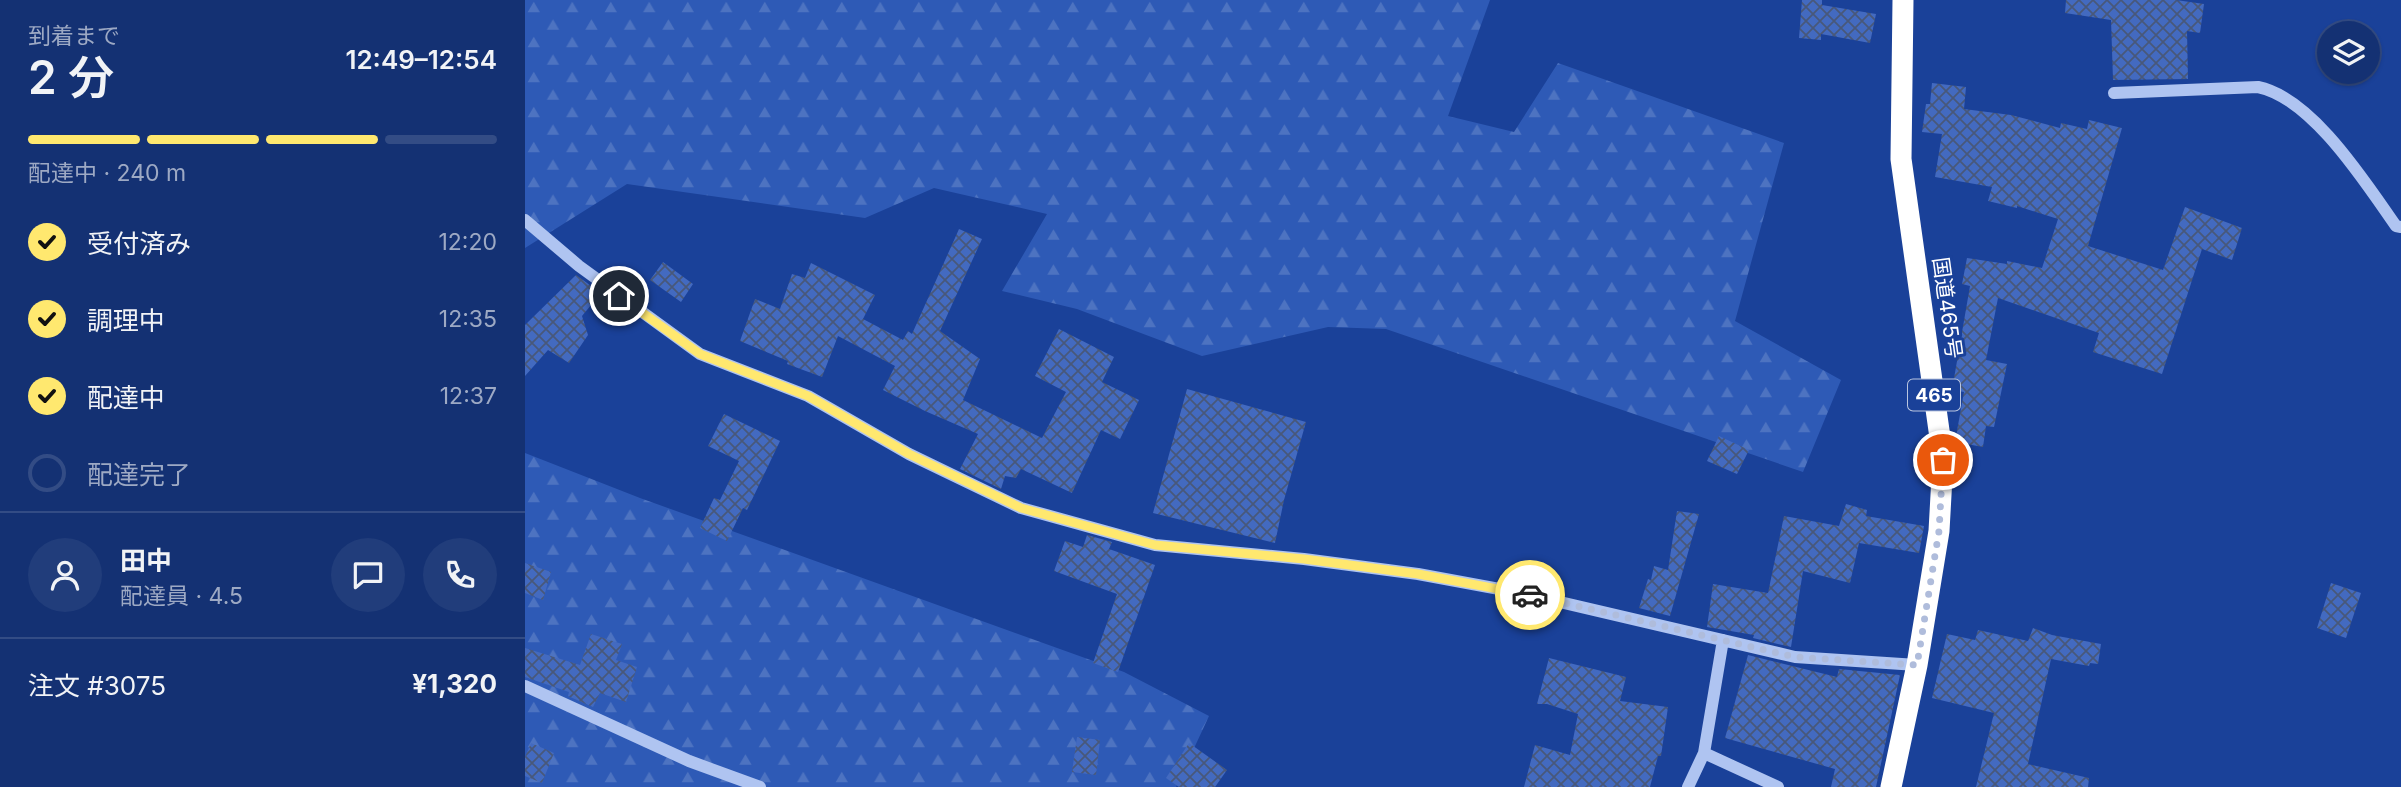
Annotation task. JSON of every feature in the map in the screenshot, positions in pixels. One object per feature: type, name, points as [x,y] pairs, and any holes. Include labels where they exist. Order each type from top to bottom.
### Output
[{"type":"highway","name":"国道465号","points":[[1891,787],[1917,665],[1939,531],[1943,460],[1901,159],[1903,0]]},
{"type":"street","points":[[2114,93],[2258,87],[2270,89],[2308,113],[2360,176],[2396,226],[2401,227]]},
{"type":"street","points":[[525,220],[579,267],[700,354],[808,396],[909,454],[1021,508],[1155,545],[1304,559],[1418,574],[1521,593],[1795,657],[1917,665]]},
{"type":"street","points":[[1688,787],[1704,753],[1723,640]]},
{"type":"street","points":[[525,686],[689,761],[760,787]]},
{"type":"street","points":[[1704,753],[1778,787]]},
{"type":"green space","points":[[525,0],[1490,0],[1448,116],[1514,132],[1558,63],[1784,143],[1735,321],[1841,380],[1803,472],[1386,329],[1328,327],[1202,356],[1077,309],[1002,291],[1047,214],[934,188],[865,218],[627,184],[525,248]]},
{"type":"green space","points":[[525,453],[640,498],[1124,672],[1209,716],[1176,787],[525,787]]},
{"type":"building","points":[[1802,0],[1822,0],[1822,5],[1876,14],[1870,43],[1821,34],[1821,40],[1799,38]]},
{"type":"building","points":[[2066,0],[2176,0],[2204,4],[2200,33],[2187,31],[2188,79],[2113,80],[2111,20],[2065,13]]},
{"type":"building","points":[[1932,83],[1966,87],[1964,109],[2011,115],[2060,128],[2061,123],[2087,129],[2089,120],[2122,128],[2088,246],[2163,270],[2185,207],[2242,228],[2232,260],[2202,249],[2162,374],[2093,352],[2099,333],[1998,298],[1986,360],[2007,364],[1994,427],[1986,426],[1983,447],[1955,442],[1964,392],[1952,390],[1970,286],[1962,284],[1967,258],[2007,264],[2007,261],[2042,268],[2058,219],[2017,206],[1988,201],[1992,187],[1935,177],[1942,134],[1922,132],[1926,104],[1930,104]]},
{"type":"building","points":[[959,229],[982,239],[940,331],[980,359],[963,400],[1042,438],[1066,392],[1035,376],[1059,329],[1114,357],[1102,382],[1139,400],[1120,439],[1101,430],[1072,493],[1021,469],[1016,478],[1005,476],[1001,489],[960,469],[978,434],[883,390],[895,366],[838,336],[822,377],[787,364],[788,361],[740,341],[755,299],[780,309],[792,274],[805,278],[811,263],[875,295],[863,319],[903,340],[908,331],[912,334]]},
{"type":"building","points":[[663,262],[693,284],[681,302],[650,280]]},
{"type":"building","points":[[576,275],[601,293],[582,316],[588,335],[569,363],[548,350],[525,376],[525,325]]},
{"type":"building","points":[[1187,389],[1306,422],[1275,543],[1153,513]]},
{"type":"building","points":[[724,414],[780,441],[747,510],[743,508],[727,541],[700,528],[714,498],[720,500],[739,461],[708,446]]},
{"type":"building","points":[[1719,436],[1749,450],[1737,474],[1707,461]]},
{"type":"building","points":[[1846,504],[1867,510],[1866,516],[1924,526],[1919,553],[1859,543],[1850,583],[1803,571],[1791,647],[1753,638],[1754,635],[1707,627],[1713,584],[1768,593],[1784,516],[1839,526]]},
{"type":"building","points":[[1677,511],[1699,514],[1670,616],[1639,608],[1654,566],[1668,570]]},
{"type":"building","points":[[1087,535],[1112,542],[1109,549],[1155,565],[1118,672],[1093,663],[1117,594],[1054,571],[1065,541],[1083,547]]},
{"type":"building","points":[[525,563],[551,572],[543,600],[525,593]]},
{"type":"building","points":[[2331,583],[2361,593],[2346,638],[2317,628]]},
{"type":"building","points":[[2033,628],[2052,635],[2101,644],[2098,664],[2090,663],[2089,666],[2051,659],[2028,764],[2089,778],[2088,787],[1976,787],[1994,713],[1932,698],[1947,634],[1975,640],[1978,630],[2028,641]]},
{"type":"building","points":[[591,634],[622,644],[616,660],[637,667],[626,702],[600,693],[593,707],[568,696],[569,692],[525,677],[525,648],[580,665]]},
{"type":"building","points":[[1748,655],[1837,677],[1839,669],[1900,675],[1876,787],[1831,787],[1835,769],[1725,738]]},
{"type":"building","points":[[1549,658],[1626,677],[1620,701],[1668,707],[1661,756],[1658,756],[1650,787],[1524,787],[1535,745],[1570,755],[1578,714],[1547,704],[1537,704]]},
{"type":"building","points":[[1077,737],[1100,740],[1096,775],[1072,772]]},
{"type":"building","points":[[531,743],[554,753],[542,783],[525,776],[525,757]]},
{"type":"building","points":[[1189,743],[1227,770],[1215,787],[1179,787],[1166,778]]},
{"type":"way so far","points":[[1530,595],[1795,657],[1917,665],[1939,531],[1943,460]]},
{"type":"route","points":[[619,296],[700,354],[808,396],[909,454],[1021,508],[1155,545],[1304,559],[1418,574],[1530,595]]}]
